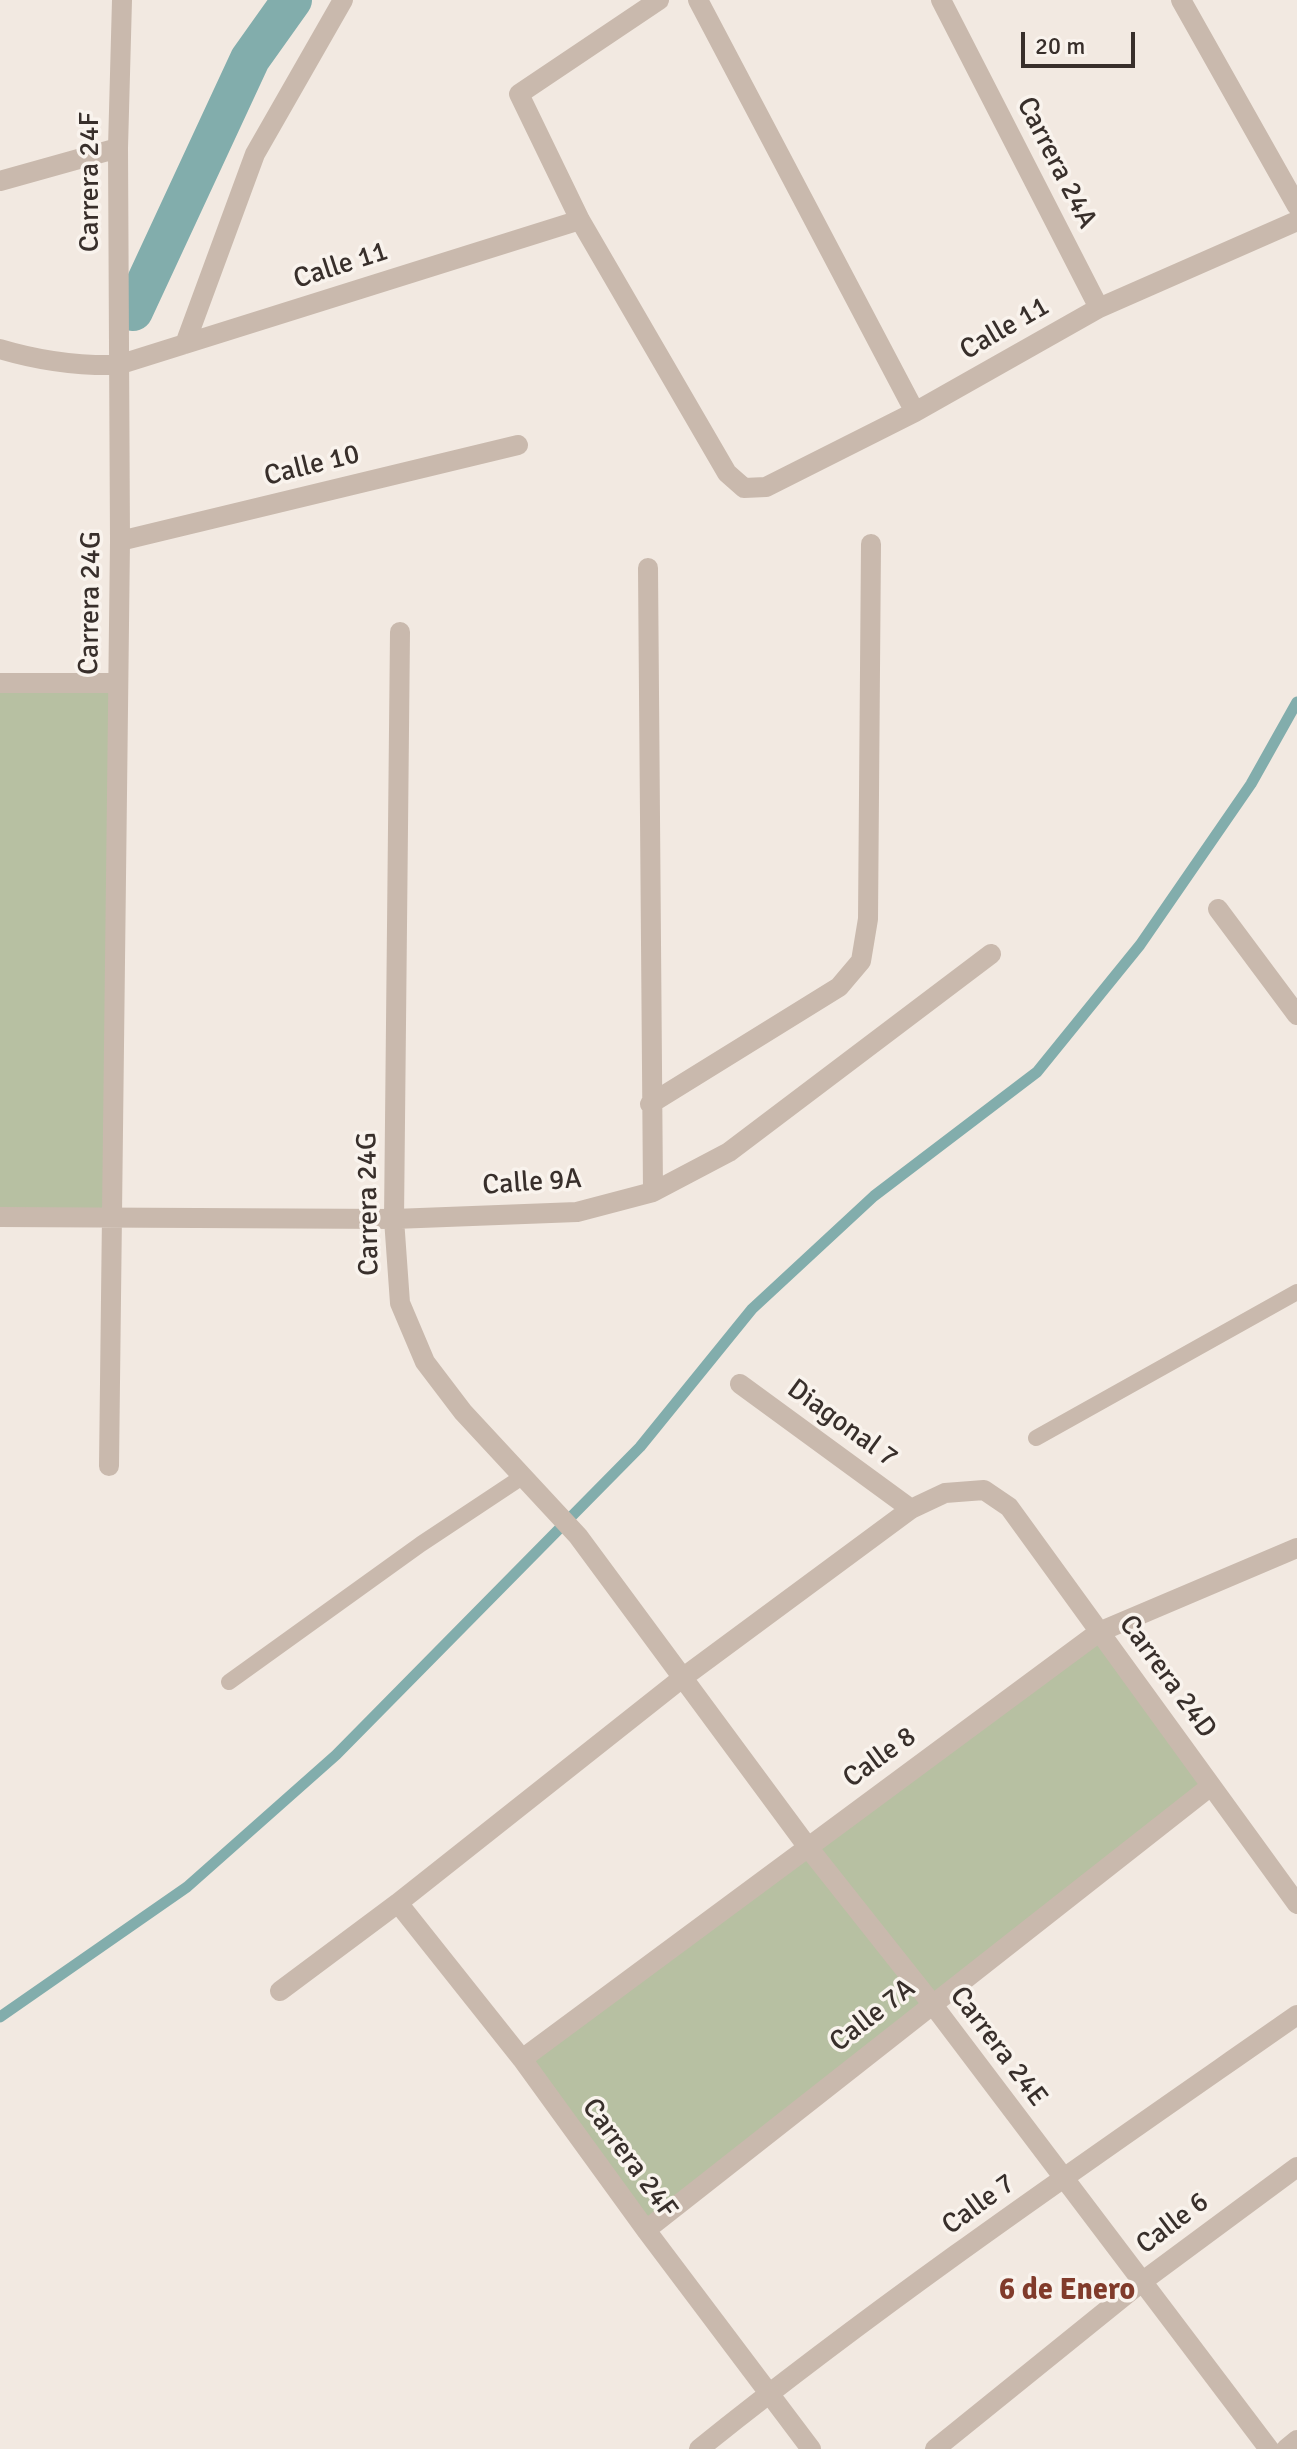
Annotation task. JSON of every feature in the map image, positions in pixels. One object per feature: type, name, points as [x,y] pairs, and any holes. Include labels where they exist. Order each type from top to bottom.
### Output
[{"type":"street","name":"Carrera 24F","points":[[118,365],[122,0]]},
{"type":"street","points":[[185,344],[255,154],[343,0]]},
{"type":"street","points":[[580,220],[519,94],[659,0]]},
{"type":"street","points":[[698,0],[915,412]]},
{"type":"street","name":"Carrera 24A","points":[[941,0],[1099,308]]},
{"type":"street","points":[[1181,0],[1297,206]]},
{"type":"street","points":[[0,181],[118,148]]},
{"type":"street","name":"Calle 11","points":[[0,349],[34,360],[82,366],[118,365],[580,220],[727,473],[744,488],[766,487],[915,412],[1099,308],[1297,221]]},
{"type":"street","name":"Carrera 24G","points":[[109,1466],[120,541],[118,365]]},
{"type":"street","name":"Calle 10","points":[[120,541],[518,445]]},
{"type":"street","points":[[650,1104],[839,987],[861,961],[868,919],[871,544]]},
{"type":"street","points":[[648,568],[653,1192]]},
{"type":"street","name":"Carrera 24G","points":[[400,632],[394,1219],[400,1303],[425,1362],[463,1412],[578,1536],[681,1679]]},
{"type":"street","points":[[0,683],[118,683]]},
{"type":"street","points":[[1218,909],[1296,1012]]},
{"type":"street","name":"Calle 9A","points":[[0,1217],[394,1219],[577,1212],[653,1192],[729,1152],[991,954]]},
{"type":"street","name":"Diagonal 7","points":[[740,1384],[911,1509]]},
{"type":"street","name":"Carrera 24D","points":[[911,1509],[945,1493],[984,1490],[1009,1507],[1297,1904]]},
{"type":"street","points":[[280,1991],[398,1903],[681,1679],[911,1509]]},
{"type":"street","name":"Calle 8","points":[[522,2059],[1099,1632],[1297,1548]]},
{"type":"street","name":"Carrera 24E","points":[[681,1679],[807,1846],[933,2005],[1269,2449]]},
{"type":"street","name":"Calle 7A","points":[[646,2230],[1211,1786]]},
{"type":"street","name":"Carrera 24F","points":[[398,1903],[522,2059],[811,2449]]},
{"type":"street","name":"Calle 7","points":[[699,2449],[768,2393],[1062,2179],[1297,2015]]},
{"type":"street","name":"Calle 6","points":[[935,2449],[1143,2281],[1297,2167]]},
{"type":"street","points":[[1286,2449],[1297,2440]]},
{"type":"lane","points":[[1036,1438],[1297,1292]]},
{"type":"lane","points":[[229,1682],[421,1544],[522,1477]]},
{"type":"green space","points":[[0,683],[118,683],[111,1217],[0,1217]]},
{"type":"green space","points":[[1099,1632],[1211,1786],[646,2230],[522,2059]]},
{"type":"waterway","points":[[133,311],[250,59],[292,0]]},
{"type":"waterway","points":[[0,2017],[187,1887],[336,1755],[640,1447],[752,1309],[874,1196],[1037,1072],[1140,945],[1251,784],[1297,702]]},
{"type":"district","name":"6 de Enero","points":[[1067,2291]]}]
